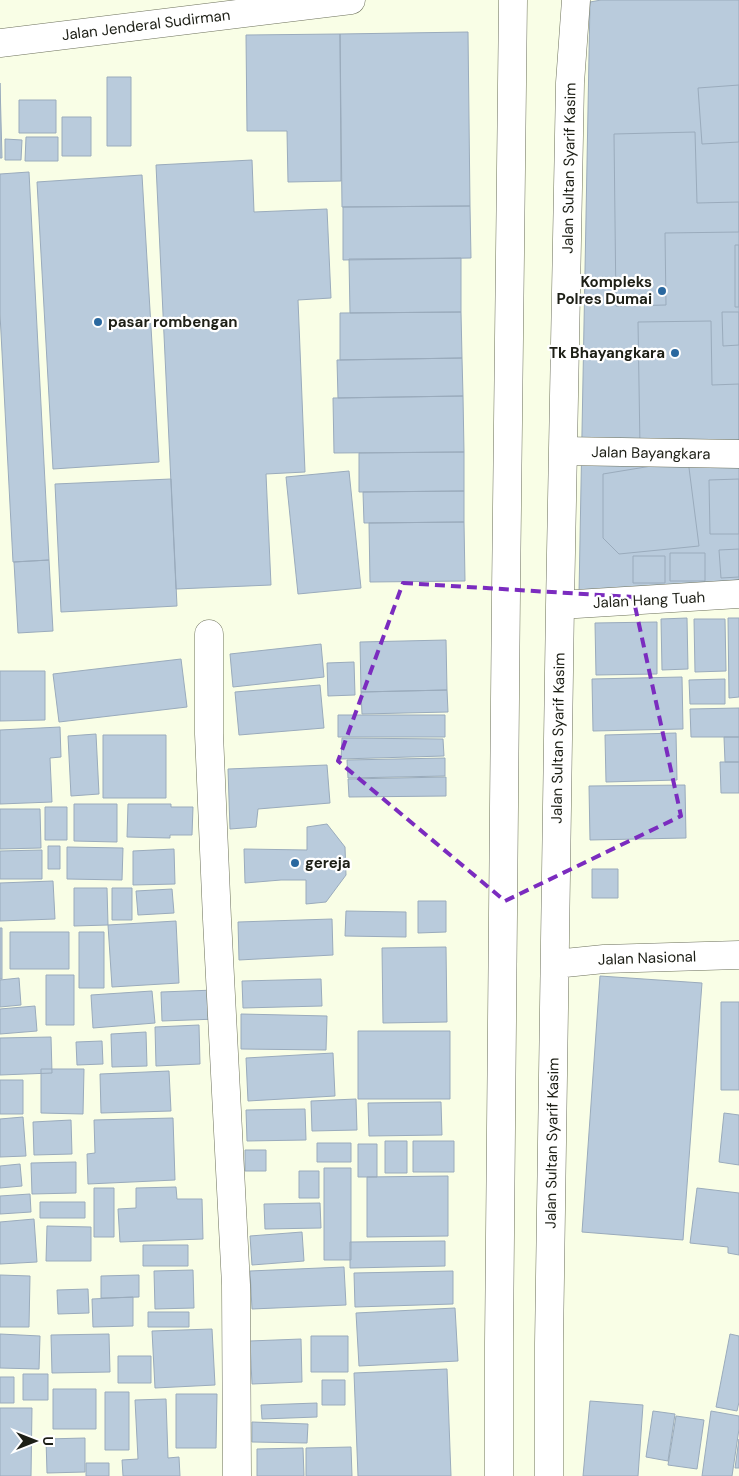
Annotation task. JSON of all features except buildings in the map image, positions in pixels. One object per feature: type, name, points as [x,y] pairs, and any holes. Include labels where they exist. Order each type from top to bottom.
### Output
[{"type":"street","name":"Jalan Jenderal Sudirman","points":[[0,43],[351,0]]},
{"type":"street","points":[[499,1476],[498,1343],[514,0]]},
{"type":"street","name":"Jalan Sultan Syarif Kasim","points":[[549,1476],[549,1353],[560,605],[570,83],[576,0]]},
{"type":"street","name":"Jalan Bayangkara","points":[[563,451],[739,454]]},
{"type":"street","name":"Jalan Hang Tuah","points":[[560,605],[739,594]]},
{"type":"street","points":[[208,634],[209,734],[217,929],[236,1285],[237,1476]]},
{"type":"street","name":"Jalan Nasional","points":[[554,964],[604,959],[739,955]]},
{"type":"highlighted area","points":[[403,583],[633,597],[681,816],[505,901],[338,761]]},
{"type":"place","name":"Kompleks Polres Dumai","points":[[662,291]]},
{"type":"place","name":"pasar rombengan","points":[[98,322]]},
{"type":"place","name":"Tk Bhayangkara","points":[[675,353]]},
{"type":"place","name":"gereja","points":[[295,863]]}]
